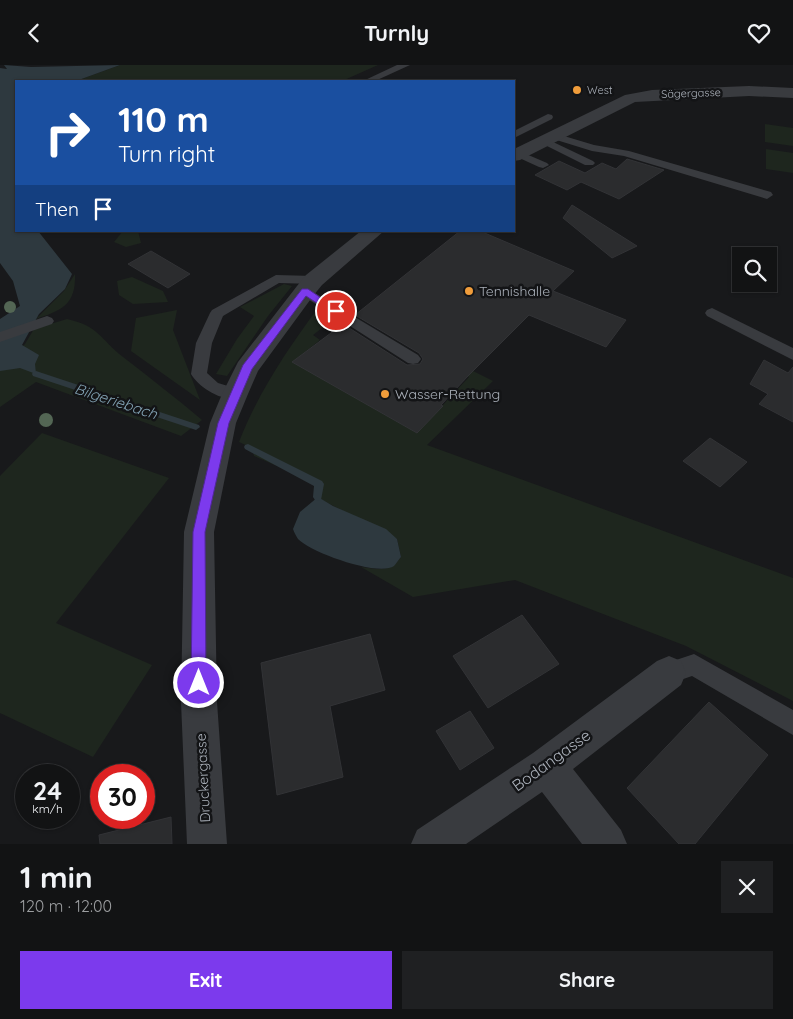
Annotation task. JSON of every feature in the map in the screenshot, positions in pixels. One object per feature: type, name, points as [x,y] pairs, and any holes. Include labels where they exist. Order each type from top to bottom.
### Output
[{"type":"street","name":"Sägergasse","points":[[549,138],[631,98],[652,95],[770,90],[793,93]]},
{"type":"street","points":[[516,155],[549,138]]},
{"type":"street","name":"Druckergasse","points":[[207,844],[199,702],[199,532],[223,423],[247,368],[309,286],[373,232]]},
{"type":"street","name":"Bodangasse","points":[[431,844],[546,766],[669,673]]},
{"type":"street","points":[[546,766],[607,844]]},
{"type":"lane","points":[[370,80],[405,65]]},
{"type":"lane","points":[[515,134],[548,117]]},
{"type":"lane","points":[[549,138],[589,163]]},
{"type":"lane","points":[[549,138],[625,153],[767,195]]},
{"type":"lane","points":[[516,155],[543,165]]},
{"type":"lane","points":[[235,394],[212,387],[199,374],[204,343],[218,313],[276,279],[309,286],[413,359]]},
{"type":"lane","points":[[712,313],[793,355]]},
{"type":"lane","points":[[0,337],[47,321]]},
{"type":"lane","points":[[669,673],[694,665],[793,723]]},
{"type":"shaded area","points":[[4,65],[31,67],[120,65],[79,80],[15,80],[15,232],[39,232],[72,274],[65,289],[39,314],[22,345],[39,355],[35,364],[36,374],[20,368],[0,371],[0,319],[20,306],[13,281],[0,263],[0,68],[7,69]]},
{"type":"shaded area","points":[[120,65],[378,65],[344,80],[79,80]]},
{"type":"shaded area","points":[[765,124],[793,128],[793,146],[765,142]]},
{"type":"shaded area","points":[[766,149],[793,153],[793,173],[766,169]]},
{"type":"shaded area","points":[[122,232],[138,232],[141,243],[126,247],[114,242]]},
{"type":"shaded area","points":[[75,274],[73,293],[66,305],[53,313],[36,319],[64,291]]},
{"type":"shaded area","points":[[132,277],[163,291],[168,302],[133,304],[119,295],[117,281]]},
{"type":"shaded area","points":[[284,284],[292,286],[268,316],[227,376],[216,374],[237,339],[254,316],[240,307]]},
{"type":"shaded area","points":[[318,308],[336,317],[313,335],[320,340],[293,362],[417,433],[469,377],[435,359],[473,371],[493,381],[427,445],[793,578],[793,701],[686,646],[515,580],[413,597],[361,567],[383,569],[392,566],[401,557],[397,539],[320,499],[318,497],[319,484],[254,456],[252,448],[239,442],[255,406],[274,372]]},
{"type":"shaded area","points":[[177,310],[173,330],[200,400],[131,351],[136,318]]},
{"type":"shaded area","points":[[67,319],[93,329],[123,357],[202,420],[181,436],[36,382],[0,407],[0,369],[25,344],[34,329]]},
{"type":"shaded area","points":[[42,433],[169,478],[56,623],[152,665],[93,757],[0,713],[0,476]]},
{"type":"shaded area","points":[[318,497],[333,506],[386,529],[397,539],[401,557],[395,565],[386,569],[344,562],[316,550],[298,539],[293,529],[300,512]]},
{"type":"building","points":[[627,159],[664,170],[619,199],[581,182],[567,190],[535,175],[559,161],[585,173],[602,163],[616,169]]},
{"type":"building","points":[[572,205],[637,246],[612,258],[563,218]]},
{"type":"building","points":[[459,232],[482,232],[574,271],[553,291],[626,320],[606,347],[529,315],[468,376],[417,433],[292,362],[343,324],[407,365],[420,364],[423,359],[419,353],[355,315]]},
{"type":"building","points":[[151,251],[190,274],[168,288],[128,264]]},
{"type":"building","points":[[764,360],[788,373],[793,367],[793,422],[759,404],[768,394],[750,384]]},
{"type":"building","points":[[710,438],[747,462],[720,487],[683,461]]},
{"type":"building","points":[[522,615],[559,664],[488,708],[453,656]]},
{"type":"building","points":[[370,634],[385,690],[330,706],[343,777],[277,795],[261,663]]},
{"type":"building","points":[[709,702],[768,755],[695,844],[679,844],[627,788]]},
{"type":"building","points":[[470,711],[494,748],[460,770],[436,731]]},
{"type":"building","points":[[171,817],[172,844],[100,844],[99,835],[123,829],[155,829],[155,821]]},
{"type":"waterway","name":"Bilgeriebach","points":[[36,374],[196,427]]},
{"type":"waterway","name":"Bilgeriebach","points":[[248,447],[319,484],[318,497]]},
{"type":"place","name":"West","points":[[577,90]]},
{"type":"place","name":"Tennishalle","points":[[469,291]]},
{"type":"place","name":"Wasser-Rettung","points":[[385,394]]},
{"type":"route","points":[[199,683],[199,532],[223,423],[247,368],[305,291],[336,311]]}]
